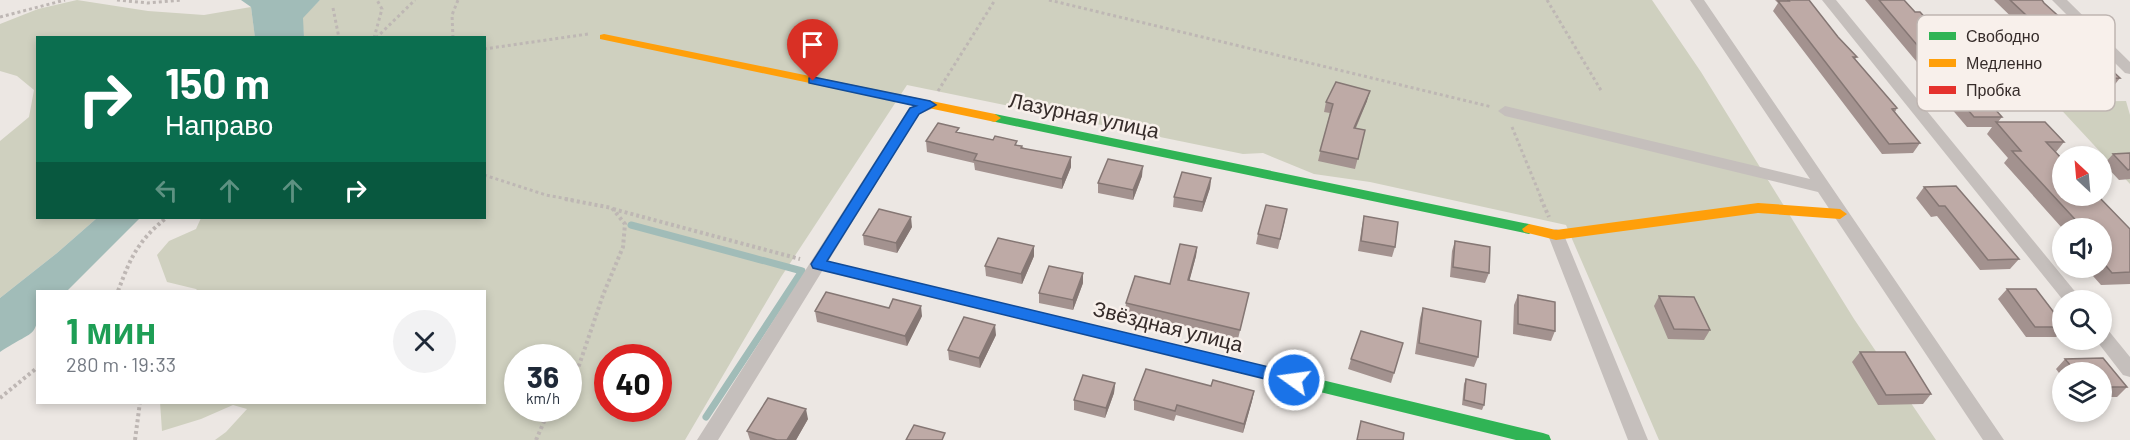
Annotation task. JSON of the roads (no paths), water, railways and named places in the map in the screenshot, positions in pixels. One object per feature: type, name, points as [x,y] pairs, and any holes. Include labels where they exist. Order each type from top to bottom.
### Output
[{"type":"street","points":[[1697,0],[1994,440]]},
{"type":"street","points":[[1829,0],[1917,108]]},
{"type":"street","points":[[2059,0],[2074,15]]},
{"type":"street","name":"Лазурная улица","points":[[603,37],[1556,235],[1758,208],[1840,214]]},
{"type":"street","points":[[2115,55],[2130,70]]},
{"type":"street","points":[[706,440],[914,111],[930,105]]},
{"type":"street","points":[[1505,111],[1823,188]]},
{"type":"street","points":[[1919,111],[2065,290]]},
{"type":"street","points":[[1556,235],[1638,440]]},
{"type":"street","name":"Звёздная улица","points":[[818,264],[1543,440]]},
{"type":"street","points":[[2112,348],[2130,370]]},
{"type":"water","points":[[241,0],[320,0],[303,18],[304,36],[255,36],[251,7]]},
{"type":"water","points":[[96,219],[139,219],[68,290],[36,290],[36,326],[29,335],[0,352],[0,298]]},
{"type":"waterway","points":[[631,225],[802,271],[706,417]]}]
